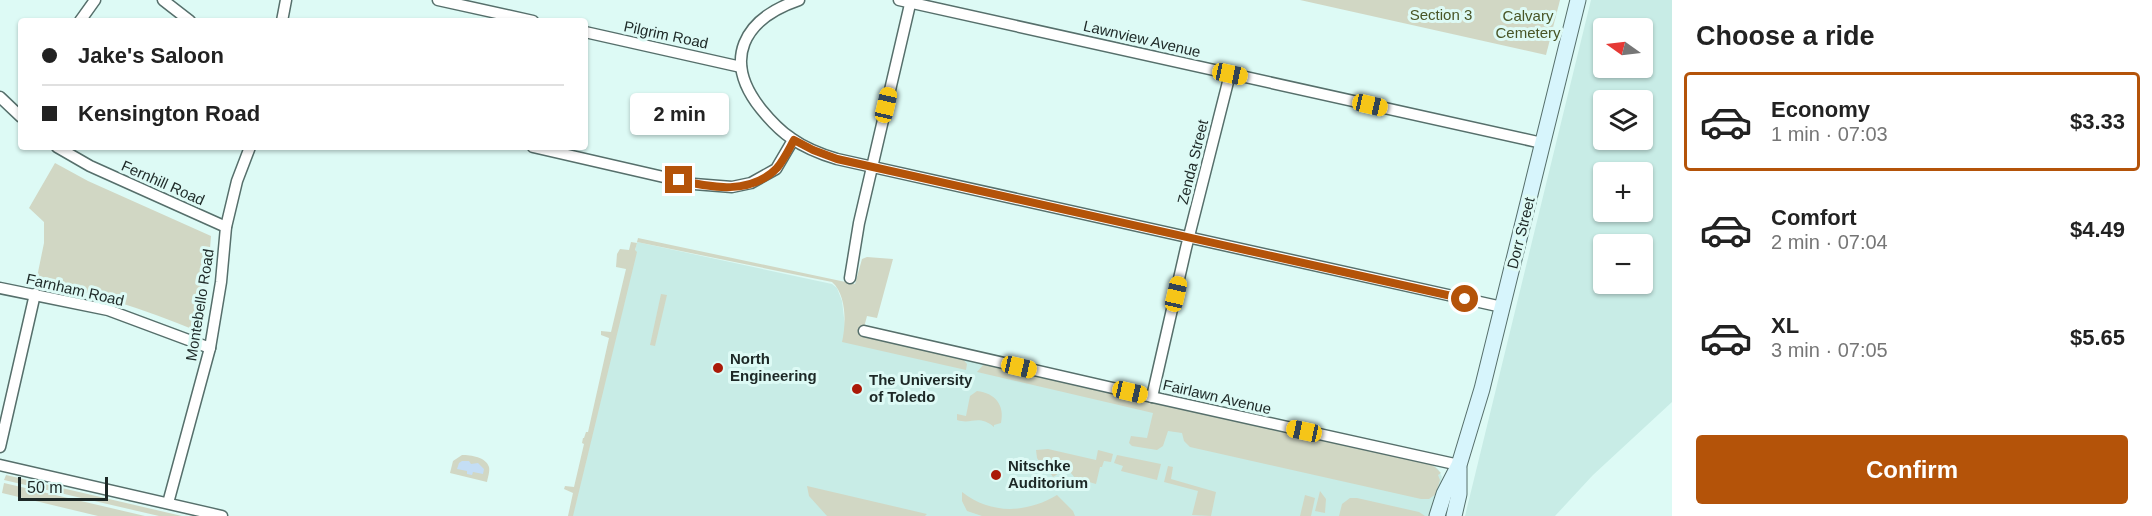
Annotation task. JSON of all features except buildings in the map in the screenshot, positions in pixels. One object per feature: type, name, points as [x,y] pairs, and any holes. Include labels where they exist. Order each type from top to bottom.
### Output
[{"type":"main road","name":"Dorr Street","points":[[1437,516],[1444,494],[1459,465],[1482,389],[1578,0]]},
{"type":"main road","name":"Dorr Street","points":[[1454,516],[1459,494],[1459,465]]},
{"type":"street","points":[[82,18],[95,0]]},
{"type":"street","points":[[163,0],[186,18]]},
{"type":"street","points":[[283,18],[286,0]]},
{"type":"street","points":[[438,0],[519,18]]},
{"type":"street","points":[[799,0],[774,11],[749,33],[741,53],[741,67],[743,79],[753,99],[772,123],[794,140],[824,155],[1502,307]]},
{"type":"street","points":[[850,278],[907,1]]},
{"type":"street","name":"Lawnview Avenue","points":[[907,1],[1542,143]]},
{"type":"street","name":"Pilgrim Road","points":[[588,33],[741,67]]},
{"type":"street","name":"Zenda Street","points":[[1152,398],[1186,248],[1230,74]]},
{"type":"street","points":[[0,97],[18,114]]},
{"type":"street","points":[[546,150],[694,184],[732,187],[751,183],[776,169],[794,140]]},
{"type":"street","name":"Fernhill Road","points":[[62,150],[90,166],[226,227]]},
{"type":"street","name":"Montebello Road","points":[[168,503],[210,348],[221,282],[226,227],[237,181],[249,150]]},
{"type":"street","name":"Farnham Road","points":[[0,288],[108,310],[210,348]]},
{"type":"street","points":[[0,447],[35,294]]},
{"type":"street","name":"Fairlawn Avenue","points":[[864,331],[1152,398],[1459,465]]},
{"type":"street","points":[[0,465],[222,516]]},
{"type":"shaded area","points":[[1591,0],[1672,0],[1672,402],[1593,475],[1555,516],[1465,516]]},
{"type":"shaded area","name":"The University of Toledo","points":[[637,242],[832,284],[837,288],[842,301],[845,326],[1432,465],[1438,469],[1442,477],[1432,516],[572,516]]},
{"type":"shaded area","points":[[462,461],[469,461],[471,464],[478,463],[484,469],[483,474],[473,472],[472,475],[467,474],[467,471],[457,469]]},
{"type":"green space","name":"Calvary Cemetery","points":[[1300,0],[1560,0],[1546,55]]},
{"type":"green space","points":[[55,163],[88,181],[211,236],[207,286],[200,330],[197,331],[138,308],[98,296],[36,282],[44,243],[44,222],[29,208]]},
{"type":"green space","points":[[638,238],[855,284],[862,259],[867,257],[893,259],[877,318],[867,316],[862,335],[962,358],[967,364],[966,370],[842,342],[845,319],[843,302],[832,282],[637,242]]},
{"type":"green space","points":[[631,242],[637,243],[635,250],[637,252],[573,516],[568,516],[573,493],[564,489],[565,486],[574,487],[584,444],[582,443],[583,438],[588,432],[609,338],[601,335],[601,331],[611,332],[626,269],[616,267],[617,254],[620,249],[629,250]]},
{"type":"green space","points":[[661,294],[667,295],[655,346],[650,345]]},
{"type":"green space","points":[[990,364],[1427,463],[1441,473],[1438,475],[1440,480],[1436,494],[1429,499],[1421,499],[1190,447],[1184,441],[1182,433],[1168,431],[1163,446],[1157,450],[1132,446],[1129,443],[1131,436],[1147,438],[1153,413],[977,372],[983,365]]},
{"type":"green space","points":[[977,391],[994,397],[1000,405],[1001,423],[994,427],[979,420],[957,420],[957,414],[966,416],[970,396]]},
{"type":"green space","points":[[1048,449],[1096,460],[1098,450],[1113,454],[1111,462],[1104,461],[1100,467],[1096,484],[1075,478],[1067,468],[1053,477],[1037,458],[1036,450]]},
{"type":"green space","points":[[462,455],[478,457],[485,461],[489,467],[487,482],[450,473],[453,461]]},
{"type":"green space","points":[[1117,455],[1161,464],[1157,480],[1121,471],[1123,466],[1114,463]]},
{"type":"green space","points":[[1168,466],[1173,467],[1171,479],[1216,492],[1211,516],[1192,515],[1198,491],[1164,482]]},
{"type":"green space","points":[[6,475],[182,516],[159,516],[4,480]]},
{"type":"green space","points":[[4,483],[145,516],[98,516],[2,493]]},
{"type":"green space","points":[[807,486],[927,514],[925,516],[827,516],[809,496]]},
{"type":"green space","points":[[1320,491],[1326,499],[1325,513],[1315,511]]},
{"type":"green space","points":[[962,492],[985,505],[1009,509],[1034,505],[1057,495],[1075,516],[982,516],[967,511],[962,501]]},
{"type":"green space","points":[[1305,495],[1315,498],[1311,516],[1300,516]]},
{"type":"green space","points":[[1350,498],[1419,512],[1425,516],[1339,516],[1342,504]]},
{"type":"place","name":"North Engineering","points":[[718,368]]},
{"type":"place","name":"The University of Toledo","points":[[857,389]]},
{"type":"place","name":"Nitschke Auditorium","points":[[996,475]]},
{"type":"route","points":[[679,180],[723,188],[751,183],[776,169],[794,140],[837,159],[1465,299]]},
{"type":"park label","name":"Section 3","points":[[1441,15]]}]
